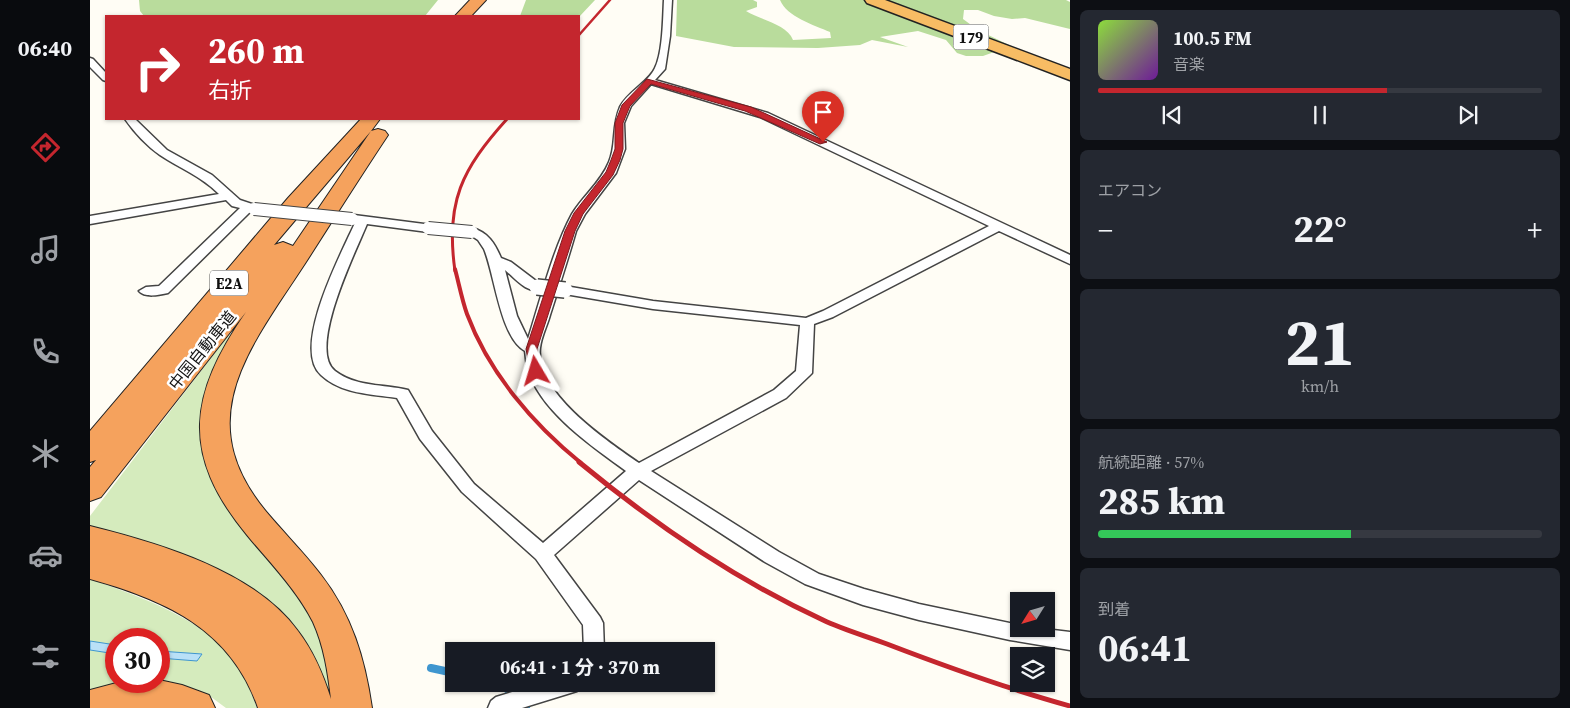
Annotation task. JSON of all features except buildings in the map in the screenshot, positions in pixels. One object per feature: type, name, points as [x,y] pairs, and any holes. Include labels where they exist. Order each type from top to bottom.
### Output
[{"type":"highway","points":[[464,15],[478,0]]},
{"type":"highway","points":[[481,15],[494,0]]},
{"type":"highway","name":"179","points":[[872,0],[1070,75]]},
{"type":"highway","points":[[352,708],[347,672],[339,641],[327,614],[292,564],[248,513],[234,493],[217,456],[214,420],[220,384],[239,345],[380,124]]},
{"type":"highway","name":"中国自動車道","points":[[90,451],[296,203],[380,124]]},
{"type":"highway","name":"中国自動車道","points":[[90,489],[318,205],[380,124]]},
{"type":"highway","points":[[90,439],[145,374],[207,309]]},
{"type":"highway","points":[[90,539],[124,547],[187,569],[239,598],[275,630],[291,652],[303,674],[314,708]]},
{"type":"highway","points":[[90,565],[142,582],[185,601],[217,620],[241,640],[259,665],[273,692],[278,708]]},
{"type":"highway","points":[[90,708],[133,696],[160,697],[185,703],[196,708]]},
{"type":"street","points":[[668,0],[663,57],[660,69],[626,105],[619,123],[619,149],[616,160],[610,173],[579,213],[570,231],[532,349],[536,371],[546,390],[567,416],[593,439],[638,471],[772,557],[812,579],[863,598],[919,612],[1010,632],[1070,641]]},
{"type":"street","points":[[90,61],[105,77]]},
{"type":"street","points":[[650,81],[764,115],[1070,260]]},
{"type":"street","points":[[131,120],[144,135],[164,152],[208,176],[227,196],[251,208],[480,234],[486,240],[495,261],[514,327],[521,342],[532,349]]},
{"type":"street","points":[[90,220],[227,196]]},
{"type":"street","points":[[146,291],[163,290],[251,208]]},
{"type":"street","points":[[358,220],[323,318],[318,342],[321,366],[334,378],[351,386],[402,394],[426,435],[468,488],[543,554],[593,623],[594,642]]},
{"type":"street","points":[[495,261],[508,264],[519,277],[537,287],[653,305],[807,322],[828,314],[999,226]]},
{"type":"street","points":[[543,554],[638,471],[780,394],[804,373],[807,322]]},
{"type":"street","points":[[499,708],[504,704],[543,692]]},
{"type":"green space","points":[[139,0],[438,0],[426,15],[143,15],[140,11]]},
{"type":"green space","points":[[526,0],[595,0],[580,16],[520,15]]},
{"type":"green space","points":[[677,0],[753,0],[757,2],[757,7],[746,11],[779,26],[793,40],[831,38],[830,32],[795,16],[780,0],[1066,0],[1070,2],[1070,29],[1025,18],[1012,19],[994,16],[978,10],[964,10],[963,19],[978,30],[1011,46],[983,56],[966,56],[957,53],[946,40],[918,31],[880,37],[908,47],[872,40],[860,45],[818,48],[734,47],[676,36]]},
{"type":"green space","points":[[256,306],[205,408],[290,583],[326,638],[340,708],[90,529],[90,516],[224,341]]},
{"type":"green space","points":[[90,579],[151,602],[191,622],[209,635],[225,649],[238,665],[257,708],[226,708],[207,694],[170,684],[170,628],[105,628],[105,690],[90,694]]},
{"type":"water","points":[[90,641],[105,643],[105,652],[90,650]]},
{"type":"water","points":[[170,652],[202,654],[197,661],[170,659]]},
{"type":"waterway","points":[[431,668],[445,671]]},
{"type":"waterway","points":[[510,692],[526,708]]},
{"type":"railway","points":[[580,34],[610,0]]},
{"type":"railway","points":[[455,271],[453,225],[455,206],[460,188],[478,154],[506,120]]},
{"type":"railway","points":[[455,269],[467,314],[487,357],[514,396],[546,432],[581,463]]},
{"type":"railway","points":[[579,462],[636,507],[696,549],[759,587],[823,620],[932,661],[1070,706]]},
{"type":"route","points":[[536,371],[532,349],[570,231],[579,213],[610,173],[616,160],[619,149],[619,123],[626,105],[650,81],[748,109],[823,142]]}]
